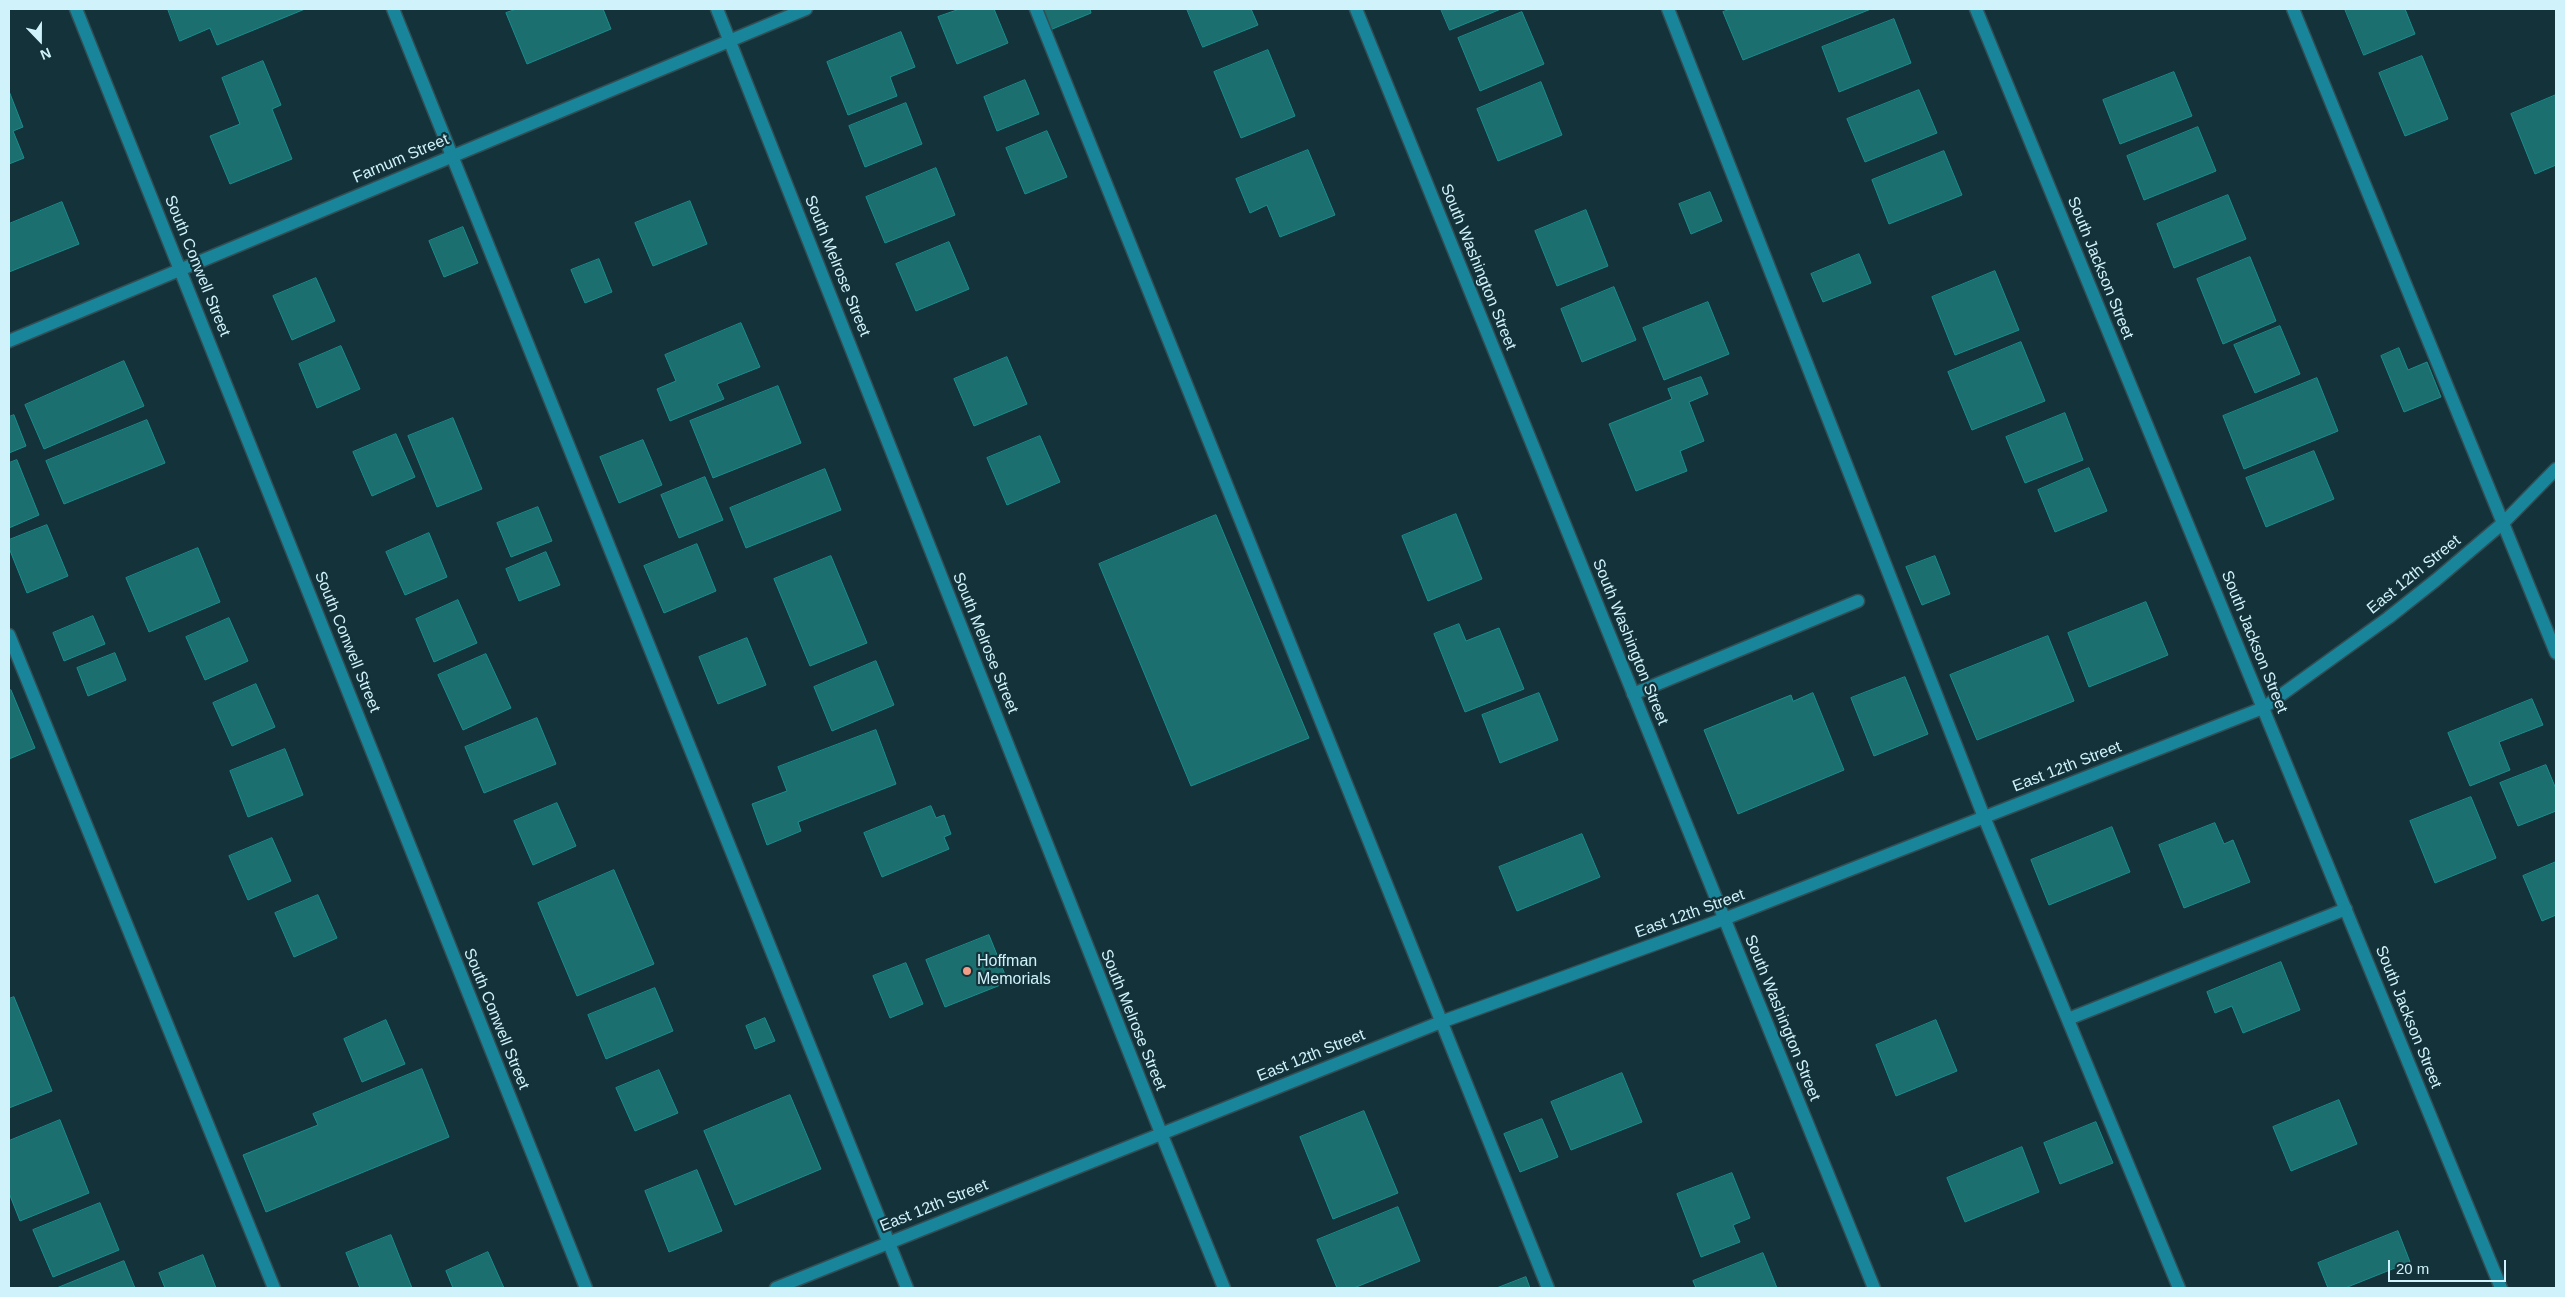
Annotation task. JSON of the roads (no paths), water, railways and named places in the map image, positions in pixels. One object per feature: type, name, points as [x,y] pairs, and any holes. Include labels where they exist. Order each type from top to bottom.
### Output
[{"type":"street","name":"South Conwell Street","points":[[76,9],[586,1288]]},
{"type":"street","points":[[393,9],[907,1288]]},
{"type":"street","name":"South Melrose Street","points":[[717,9],[1224,1288]]},
{"type":"street","name":"Farnum Street","points":[[9,341],[180,268],[806,9]]},
{"type":"street","points":[[1036,9],[1548,1288]]},
{"type":"street","name":"South Washington Street","points":[[1356,9],[1874,1288]]},
{"type":"street","points":[[1668,9],[1984,817],[2179,1288]]},
{"type":"street","name":"South Jackson Street","points":[[1976,9],[2502,1288]]},
{"type":"street","points":[[2293,9],[2556,653]]},
{"type":"street","name":"East 12th Street","points":[[776,1288],[1441,1022],[1724,919],[2263,708],[2388,618],[2503,523],[2556,469]]},
{"type":"street","points":[[1633,694],[1858,602]]},
{"type":"street","points":[[9,635],[274,1288]]},
{"type":"street","points":[[2068,1018],[2346,909]]},
{"type":"place","name":"Hoffman Memorials","points":[[967,971]]}]
